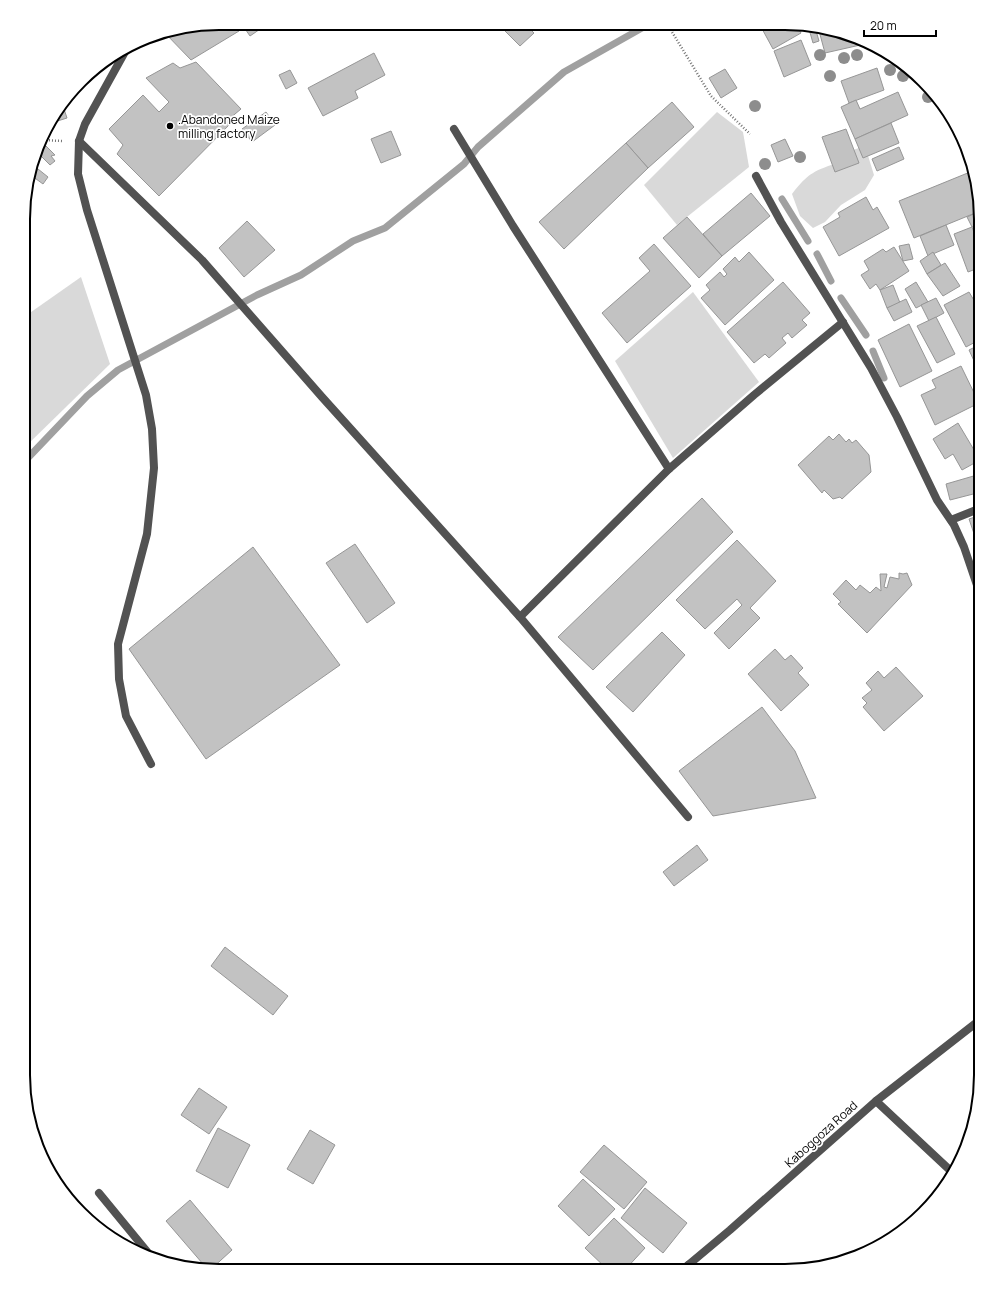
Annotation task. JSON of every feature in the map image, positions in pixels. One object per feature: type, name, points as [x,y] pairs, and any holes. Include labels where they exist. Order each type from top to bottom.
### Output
[{"type":"street","points":[[123,56],[85,124],[79,141],[78,174],[87,210],[146,395],[152,429],[154,468],[147,534],[118,644],[119,678],[126,716],[151,764]]},
{"type":"street","points":[[454,129],[465,144],[513,226],[669,469]]},
{"type":"street","points":[[79,141],[202,260],[322,397],[520,617],[688,816]]},
{"type":"street","points":[[756,176],[781,222],[843,322],[897,417],[937,500],[951,520],[964,547],[974,576]]},
{"type":"street","points":[[520,617],[669,469],[754,395],[843,322]]},
{"type":"street","points":[[951,520],[974,511]]},
{"type":"street","name":"Kaboggoza Road","points":[[689,1264],[876,1101],[974,1024]]},
{"type":"street","points":[[876,1101],[949,1170]]},
{"type":"street","points":[[99,1193],[145,1249]]},
{"type":"path","points":[[671,30],[711,96],[750,134]]},
{"type":"shaded area","points":[[717,112],[743,132],[749,167],[677,225],[644,185]]},
{"type":"shaded area","points":[[865,146],[874,175],[865,190],[841,205],[825,222],[813,228],[800,216],[792,194],[803,181],[813,173],[841,162],[847,152]]},
{"type":"shaded area","points":[[81,277],[110,364],[30,442],[30,313]]},
{"type":"shaded area","points":[[693,292],[759,382],[673,458],[615,361]]},
{"type":"building","points":[[206,30],[239,31],[191,60],[168,37]]},
{"type":"building","points":[[246,30],[259,30],[250,36]]},
{"type":"building","points":[[504,30],[531,30],[534,33],[520,46]]},
{"type":"building","points":[[763,30],[799,30],[801,33],[773,49]]},
{"type":"building","points":[[810,32],[817,33],[819,41],[813,43]]},
{"type":"building","points":[[820,34],[834,36],[860,45],[825,53]]},
{"type":"building","points":[[801,40],[811,65],[784,77],[774,51]]},
{"type":"building","points":[[374,53],[385,75],[355,91],[358,98],[323,116],[308,88]]},
{"type":"building","name":".Abandoned Maize milling factory","points":[[196,62],[241,109],[229,119],[231,123],[159,196],[117,154],[123,145],[109,129],[143,95],[159,112],[169,102],[146,78],[173,63],[180,68]]},
{"type":"building","points":[[877,68],[884,90],[849,103],[841,81]]},
{"type":"building","points":[[725,69],[737,88],[721,98],[709,78]]},
{"type":"building","points":[[290,70],[297,83],[286,89],[279,75]]},
{"type":"building","points":[[898,92],[908,115],[855,139],[841,107],[856,100],[860,109]]},
{"type":"building","points":[[672,102],[694,127],[648,168],[626,143]]},
{"type":"building","points":[[64,110],[67,118],[57,121]]},
{"type":"building","points":[[266,112],[275,125],[252,142],[242,129]]},
{"type":"building","points":[[891,123],[899,143],[863,158],[855,139]]},
{"type":"building","points":[[846,129],[859,163],[835,172],[822,137]]},
{"type":"building","points":[[391,131],[401,155],[381,163],[371,139]]},
{"type":"building","points":[[785,139],[793,156],[778,162],[771,145]]},
{"type":"building","points":[[626,143],[648,168],[564,249],[539,222]]},
{"type":"building","points":[[46,146],[55,155],[51,156],[55,161],[50,165],[41,156]]},
{"type":"building","points":[[899,147],[904,159],[877,171],[872,159]]},
{"type":"building","points":[[38,169],[48,177],[43,184],[35,178],[36,172]]},
{"type":"building","points":[[968,173],[974,213],[914,238],[899,201]]},
{"type":"building","points":[[751,193],[770,216],[722,256],[703,234]]},
{"type":"building","points":[[866,197],[873,210],[877,207],[889,228],[839,256],[823,227],[840,217],[838,213]]},
{"type":"building","points":[[974,214],[974,226],[972,227],[967,217]]},
{"type":"building","points":[[687,217],[722,256],[699,278],[663,238]]},
{"type":"building","points":[[247,221],[275,250],[244,277],[219,248]]},
{"type":"building","points":[[946,225],[954,245],[928,256],[920,236]]},
{"type":"building","points":[[972,227],[974,232],[974,270],[968,272],[954,234]]},
{"type":"building","points":[[654,244],[691,286],[627,343],[602,313],[650,271],[639,258]]},
{"type":"building","points":[[909,244],[913,259],[903,261],[899,246]]},
{"type":"building","points":[[894,247],[909,271],[880,290],[876,284],[870,289],[861,275],[869,270],[864,261],[883,249],[886,252]]},
{"type":"building","points":[[749,252],[774,280],[725,325],[701,298],[710,290],[706,285],[720,272],[724,277],[727,274],[723,269],[735,257],[739,262]]},
{"type":"building","points":[[933,252],[941,265],[927,274],[920,261]]},
{"type":"building","points":[[945,263],[960,286],[943,296],[927,274]]},
{"type":"building","points":[[783,282],[810,313],[802,320],[807,325],[792,338],[788,333],[782,338],[786,343],[769,358],[765,354],[754,363],[727,332]]},
{"type":"building","points":[[916,282],[928,302],[916,308],[905,289]]},
{"type":"building","points":[[893,285],[900,303],[887,308],[880,290]]},
{"type":"building","points":[[969,292],[974,300],[974,343],[966,347],[944,305]]},
{"type":"building","points":[[936,298],[944,313],[929,321],[921,305]]},
{"type":"building","points":[[906,299],[912,312],[894,321],[887,308]]},
{"type":"building","points":[[936,317],[955,354],[937,363],[917,326]]},
{"type":"building","points":[[909,324],[932,371],[900,387],[878,340]]},
{"type":"building","points":[[974,348],[974,361],[969,350]]},
{"type":"building","points":[[961,366],[974,393],[974,406],[935,425],[921,395],[936,388],[932,380]]},
{"type":"building","points":[[958,423],[974,450],[974,463],[962,470],[953,454],[945,459],[933,439]]},
{"type":"building","points":[[839,434],[846,442],[849,439],[852,443],[856,440],[869,455],[871,472],[842,499],[840,497],[833,499],[824,490],[822,493],[798,465],[829,436],[833,440]]},
{"type":"building","points":[[974,476],[974,494],[950,500],[946,484]]},
{"type":"building","points":[[702,498],[733,532],[593,670],[558,637]]},
{"type":"building","points":[[974,517],[974,534],[969,519]]},
{"type":"building","points":[[737,540],[776,581],[750,608],[760,618],[729,649],[714,633],[742,605],[737,599],[705,629],[676,600]]},
{"type":"building","points":[[355,544],[395,603],[367,623],[326,563]]},
{"type":"building","points":[[253,547],[340,665],[206,759],[129,649]]},
{"type":"building","points":[[899,573],[907,573],[912,585],[867,633],[838,604],[841,602],[833,594],[846,580],[856,590],[860,585],[870,593],[876,587],[881,591],[880,574],[887,574],[884,587],[887,588],[890,577],[899,579]]},
{"type":"building","points":[[662,632],[685,655],[633,712],[606,687]]},
{"type":"building","points":[[775,649],[785,660],[791,655],[803,668],[798,673],[809,685],[781,711],[748,674]]},
{"type":"building","points":[[896,667],[923,696],[884,731],[863,707],[867,703],[862,698],[872,690],[866,683],[878,671],[884,678]]},
{"type":"building","points":[[762,707],[795,751],[816,798],[713,816],[679,771]]},
{"type":"building","points":[[697,845],[708,860],[674,886],[663,872]]},
{"type":"building","points":[[225,947],[288,996],[273,1015],[211,966]]},
{"type":"building","points":[[199,1088],[227,1107],[209,1134],[181,1115]]},
{"type":"building","points":[[218,1128],[250,1145],[228,1188],[196,1171]]},
{"type":"building","points":[[310,1130],[335,1145],[313,1184],[287,1169]]},
{"type":"building","points":[[604,1145],[647,1182],[624,1209],[580,1172]]},
{"type":"building","points":[[583,1179],[615,1209],[589,1236],[558,1206]]},
{"type":"building","points":[[645,1188],[687,1223],[663,1253],[621,1218]]},
{"type":"building","points":[[190,1200],[232,1250],[217,1264],[202,1263],[166,1221]]},
{"type":"building","points":[[614,1218],[645,1248],[630,1264],[602,1264],[585,1248]]},
{"type":"waterway","points":[[30,456],[87,396],[118,370],[257,295],[301,275],[353,241],[385,228],[464,164],[478,147],[564,72],[638,30]]},
{"type":"waterway","points":[[782,199],[808,241]]},
{"type":"waterway","points":[[817,254],[831,281]]},
{"type":"waterway","points":[[841,298],[866,335]]},
{"type":"waterway","points":[[873,351],[884,378]]},
{"type":"place","name":".Abandoned Maize milling factory","points":[[170,126]]}]
